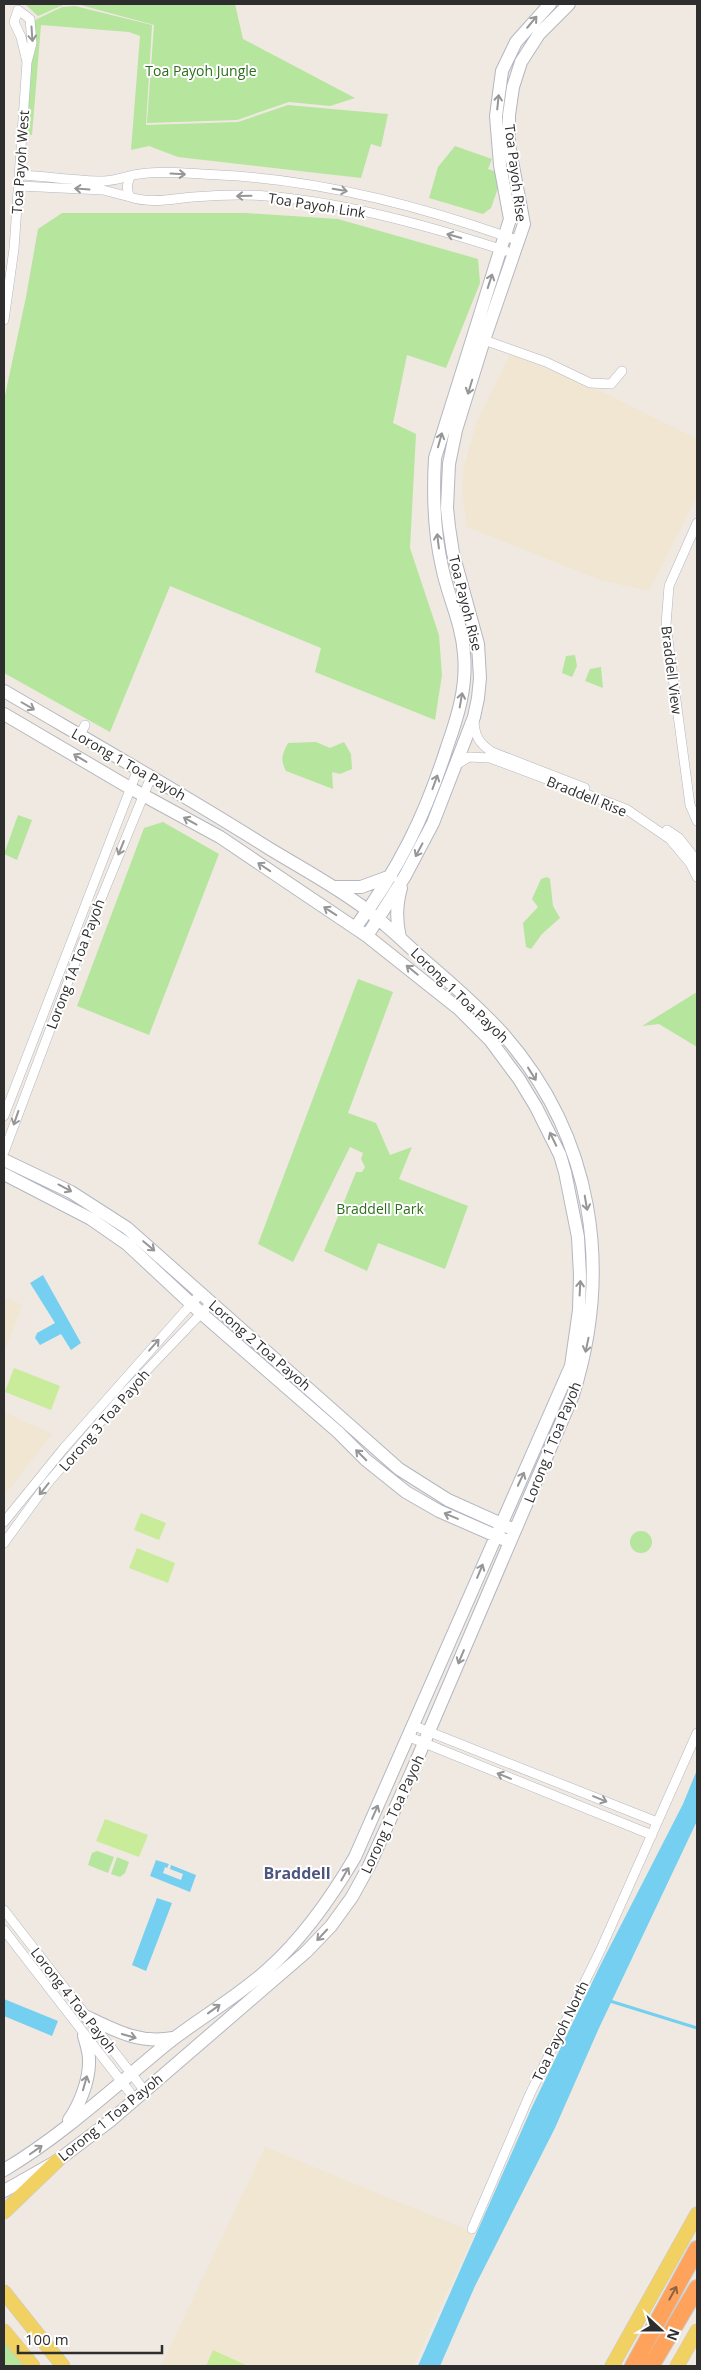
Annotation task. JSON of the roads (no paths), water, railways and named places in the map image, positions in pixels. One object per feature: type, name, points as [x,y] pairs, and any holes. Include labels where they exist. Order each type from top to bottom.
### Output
[{"type":"highway","points":[[633,2366],[697,2249]]},
{"type":"highway","points":[[652,2366],[697,2288]]},
{"type":"main road","name":"Toa Payoh Rise","points":[[355,928],[391,876],[408,845],[436,782],[458,718],[464,685],[464,655],[461,627],[442,567],[433,488],[435,458],[510,219],[500,165],[496,116],[502,71],[516,42],[550,4]]},
{"type":"main road","name":"Toa Payoh Rise","points":[[367,936],[405,876],[433,823],[474,717],[480,678],[478,644],[453,553],[449,527],[447,490],[449,464],[456,430],[484,340],[524,224],[509,145],[509,115],[513,87],[521,62],[538,34],[569,4]]},
{"type":"main road","points":[[482,306],[489,305],[495,310]]},
{"type":"main road","name":"Lorong 1 Toa Payoh","points":[[4,691],[82,730],[138,770],[333,886],[368,910],[478,1009],[526,1063],[554,1111],[574,1154],[586,1201],[591,1236],[594,1288],[589,1333],[574,1395],[427,1737],[369,1866],[352,1897],[331,1926],[280,1976],[140,2095],[57,2161],[4,2191]]},
{"type":"main road","name":"Lorong 1 Toa Payoh","points":[[4,714],[142,795],[220,837],[367,936],[459,1009],[490,1040],[519,1078],[560,1155],[578,1237],[580,1274],[579,1310],[571,1366],[355,1857],[336,1890],[313,1920],[267,1971],[175,2037],[22,2160],[4,2170]]},
{"type":"main road","points":[[333,886],[362,887],[391,876]]},
{"type":"main road","points":[[400,938],[397,926],[397,907],[405,876]]},
{"type":"main road","name":"Lorong 2 Toa Payoh","points":[[4,1160],[60,1186],[111,1216],[166,1260],[211,1303],[399,1469],[498,1530]]},
{"type":"main road","name":"Lorong 2 Toa Payoh","points":[[4,1174],[27,1184],[104,1227],[128,1244],[201,1313],[338,1432],[366,1460],[406,1492],[439,1511],[513,1536]]},
{"type":"main road","points":[[578,1237],[587,1240],[591,1236]]},
{"type":"main road","points":[[87,2017],[120,2033],[136,2038],[156,2041],[175,2037]]},
{"type":"main road","points":[[65,2127],[76,2110],[87,2078],[89,2059],[84,2036]]},
{"type":"main road","points":[[4,2212],[57,2161]]},
{"type":"main road","points":[[612,2366],[697,2214]]},
{"type":"main road","points":[[4,2292],[63,2366]]},
{"type":"main road","points":[[4,2331],[33,2366]]},
{"type":"main road","points":[[677,2366],[697,2331]]},
{"type":"street","name":"Toa Payoh West","points":[[4,320],[14,249],[27,62],[33,32],[30,19],[18,10],[14,22],[21,37],[27,62]]},
{"type":"street","name":"Toa Payoh Link","points":[[19,175],[104,181],[138,174],[221,175],[294,182],[375,196],[426,211]]},
{"type":"street","points":[[130,177],[126,187],[130,197]]},
{"type":"street","name":"Toa Payoh Link","points":[[19,186],[103,190],[143,201],[193,197],[264,196],[335,205],[393,219],[501,250]]},
{"type":"street","name":"Toa Payoh Rise","points":[[426,211],[519,241]]},
{"type":"street","points":[[501,250],[514,254]]},
{"type":"street","points":[[484,340],[546,362],[590,383],[612,384],[622,371]]},
{"type":"street","name":"Braddell View","points":[[697,522],[669,586],[666,625],[690,805],[697,821]]},
{"type":"street","name":"Braddell Rise","points":[[474,717],[477,737],[481,744],[492,752],[627,804],[670,838],[690,863],[697,877]]},
{"type":"street","name":"Braddell Rise","points":[[455,766],[470,757],[490,758],[604,800],[639,814],[679,838],[697,861]]},
{"type":"street","name":"Lorong 1A Toa Payoh","points":[[4,1116],[138,770]]},
{"type":"street","name":"Lorong 1A Toa Payoh","points":[[4,1152],[34,1069],[142,795],[151,777]]},
{"type":"street","points":[[23,1065],[34,1069]]},
{"type":"street","name":"Lorong 3 Toa Payoh","points":[[4,1522],[64,1448],[201,1292]]},
{"type":"street","name":"Lorong 3 Toa Payoh","points":[[4,1542],[47,1484],[114,1406],[211,1303]]},
{"type":"street","points":[[410,1731],[658,1822]]},
{"type":"street","name":"Toa Payoh North","points":[[472,2229],[530,2094],[600,1951],[697,1733]]},
{"type":"street","points":[[427,1737],[652,1835]]},
{"type":"street","name":"Lorong 4 Toa Payoh","points":[[4,1910],[87,2017],[126,2078]]},
{"type":"street","name":"Lorong 4 Toa Payoh","points":[[4,1930],[84,2036],[126,2078],[140,2095]]},
{"type":"water","points":[[43,1275],[81,1343],[71,1350],[61,1334],[40,1345],[35,1338],[37,1333],[55,1323],[30,1283]]},
{"type":"water","points":[[697,1770],[697,1821],[599,2028],[555,2128],[475,2286],[440,2366],[418,2366],[532,2107],[601,1964],[683,1804]]},
{"type":"water","points":[[156,1860],[169,1864],[167,1868],[165,1867],[163,1873],[181,1880],[183,1874],[170,1869],[171,1865],[196,1875],[190,1892],[150,1876]]},
{"type":"water","points":[[157,1898],[172,1903],[146,1971],[132,1965]]},
{"type":"water","points":[[4,1999],[58,2021],[52,2036],[4,2016]]},
{"type":"waterway","points":[[610,2001],[697,2028]]},
{"type":"district","name":"Braddell","points":[[297,1873]]},
{"type":"park label","name":"Toa Payoh Jungle","points":[[201,70]]},
{"type":"park label","name":"Braddell Park","points":[[380,1208]]}]
